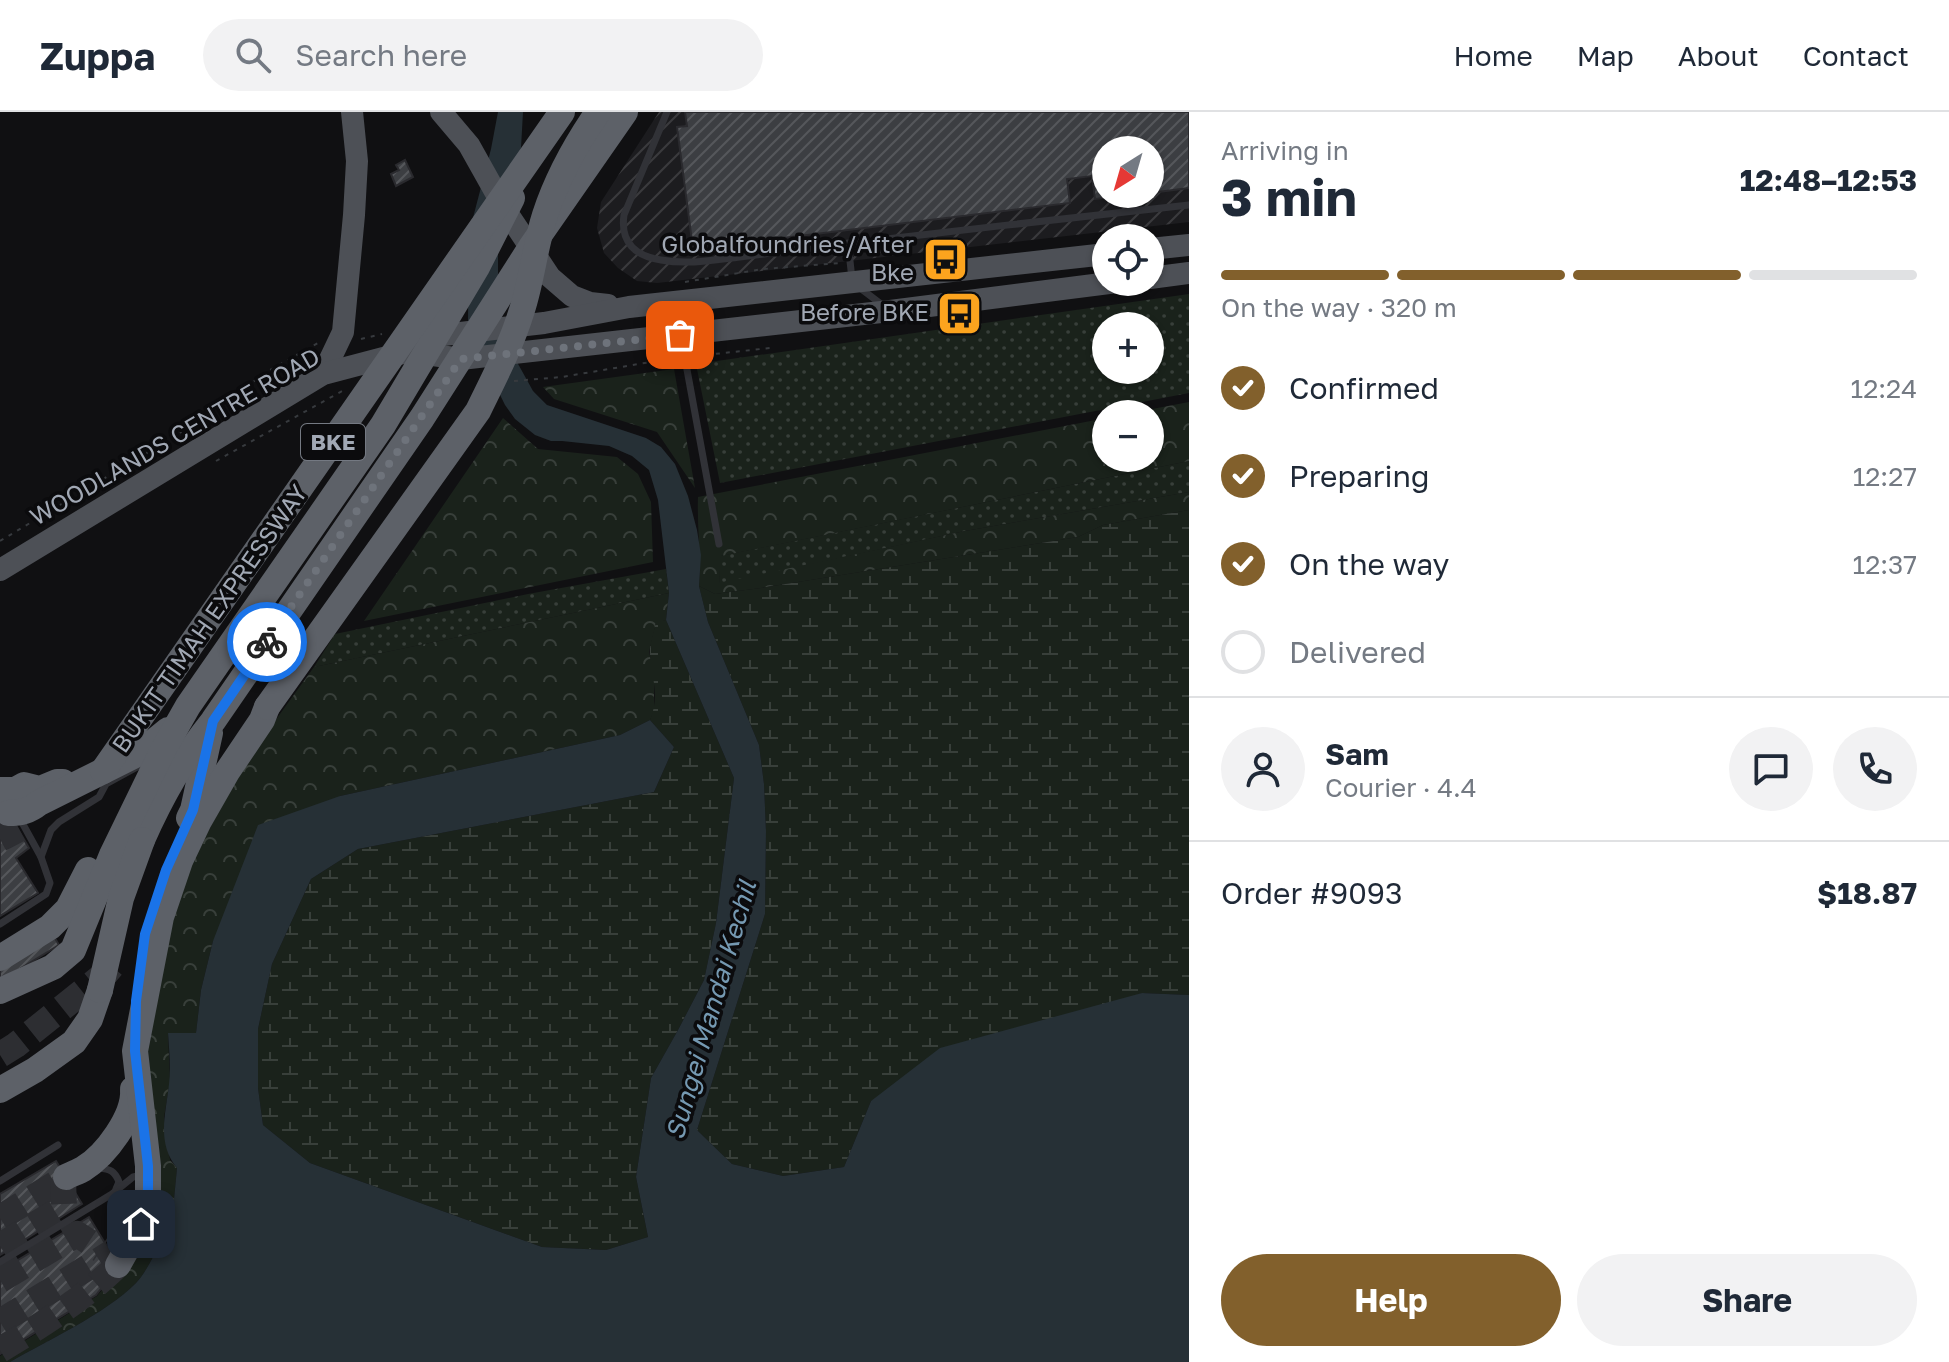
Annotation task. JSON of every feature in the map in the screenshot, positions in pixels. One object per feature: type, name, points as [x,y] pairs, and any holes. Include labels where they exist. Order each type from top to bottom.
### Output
[{"type":"highway","points":[[0,991],[53,967],[73,950],[112,855],[188,706],[383,425],[477,267],[553,112]]},
{"type":"highway","name":"BUKIT TIMAH EXPRESSWAY","points":[[103,771],[562,112]]},
{"type":"highway","points":[[249,733],[199,821],[180,861],[161,917],[135,1051],[148,1166],[148,1197],[141,1224],[115,1256],[137,1223],[145,1192],[134,1094],[136,1001],[145,934],[171,857],[193,810],[478,411],[502,363],[522,309],[550,199],[570,156],[598,112]]},
{"type":"highway","points":[[0,958],[50,927],[68,909],[115,808],[133,783],[213,721],[422,418],[531,247],[625,112]]},
{"type":"highway","points":[[78,784],[57,782],[40,789],[24,785],[15,790],[12,810],[38,820],[78,784],[150,746],[188,706]]},
{"type":"highway","points":[[193,810],[213,721]]},
{"type":"highway","points":[[0,1090],[74,1042],[90,1019],[100,990],[121,898],[156,808],[159,760]]},
{"type":"highway","points":[[115,962],[122,953],[126,923],[155,827],[179,774],[159,760]]},
{"type":"highway","points":[[66,1164],[102,1153],[126,1118],[134,1094]]},
{"type":"main road","points":[[323,374],[343,332],[357,161],[352,112]]},
{"type":"main road","points":[[441,112],[469,145],[488,181],[509,204],[550,277],[572,296],[590,303],[629,307]]},
{"type":"main road","points":[[1164,248],[1189,245]]},
{"type":"main road","points":[[431,345],[478,331],[852,272],[1092,255]]},
{"type":"main road","points":[[1164,276],[1189,273]]},
{"type":"main road","points":[[431,345],[461,359],[592,345],[682,346],[890,311],[1092,285]]},
{"type":"main road","name":"WOODLANDS CENTRE ROAD","points":[[0,570],[323,374],[431,345]]},
{"type":"lane","points":[[667,112],[624,215],[622,228],[625,238],[643,255],[660,260],[691,263],[1189,205]]},
{"type":"lane","points":[[848,243],[852,272],[890,311]]},
{"type":"lane","points":[[682,346],[719,544]]},
{"type":"lane","points":[[41,857],[51,830],[59,822],[87,807],[99,797],[106,784],[159,760]]},
{"type":"lane","points":[[0,924],[46,894],[50,883],[41,857],[12,810]]},
{"type":"lane","points":[[0,1181],[66,1164],[111,1170],[119,1182],[112,1194]]},
{"type":"lane","points":[[0,1262],[112,1194],[133,1177],[142,1175]]},
{"type":"path","points":[[676,284],[763,269],[852,272]]},
{"type":"path","points":[[0,541],[180,433],[270,370],[319,342],[343,332],[363,339],[391,331]]},
{"type":"path","points":[[535,380],[682,346],[770,348]]},
{"type":"shaded area","points":[[659,112],[1189,112],[1189,222],[1092,224],[1092,233],[657,283],[637,281],[618,268],[604,253],[597,228],[601,202]]},
{"type":"green space","points":[[1189,294],[1189,393],[1153,400],[1092,400],[1092,412],[720,483],[696,364]]},
{"type":"green space","points":[[674,369],[695,488],[657,432],[554,399],[543,387]]},
{"type":"green space","points":[[1189,402],[1189,461],[1164,466],[1164,407]]},
{"type":"green space","points":[[503,418],[538,449],[617,457],[638,474],[651,502],[653,562],[364,621]]},
{"type":"green space","points":[[1092,421],[1092,472],[1135,472],[721,556],[719,583],[965,531],[1189,492],[1189,510],[1103,525],[1078,537],[715,594],[699,586],[698,497]]},
{"type":"green space","points":[[1189,461],[1189,492],[965,531],[719,584],[720,556],[1135,472],[1164,472],[1164,466]]},
{"type":"green space","points":[[1189,510],[1189,995],[1142,993],[871,1101],[844,1167],[783,1176],[732,1164],[697,1130],[765,914],[764,784],[759,745],[708,622],[699,586],[715,594],[761,588],[1078,537],[1103,525]]},
{"type":"green space","points":[[666,569],[669,593],[314,667],[335,634]]},
{"type":"green space","points":[[669,593],[666,620],[656,623],[649,652],[654,673],[654,711],[650,720],[620,735],[340,796],[213,941],[201,990],[196,1033],[168,1034],[170,1081],[164,1117],[170,1160],[177,1168],[172,1209],[154,1255],[136,1283],[109,1305],[10,1362],[0,1362],[0,1356],[97,1296],[120,1268],[143,1224],[144,1039],[177,892],[241,768],[314,667]]},
{"type":"green space","points":[[666,620],[734,778],[716,923],[704,980],[651,1078],[636,1177],[648,1237],[606,1250],[542,1247],[310,1163],[263,1125],[258,1088],[258,1029],[272,964],[311,879],[358,849],[654,792],[674,747],[650,720],[655,695],[650,647],[656,622]]},
{"type":"water","name":"Sungei Mandai Kechil","points":[[498,112],[523,112],[521,148],[498,242],[498,311],[517,362],[533,391],[547,405],[646,438],[661,447],[675,464],[697,530],[701,555],[699,586],[708,622],[759,745],[766,831],[765,914],[697,1130],[732,1164],[783,1176],[844,1167],[871,1101],[940,1048],[1142,993],[1189,995],[1189,1362],[10,1362],[93,1316],[123,1294],[142,1275],[160,1243],[172,1209],[177,1168],[164,1138],[170,1071],[168,1033],[196,1033],[201,990],[213,941],[258,825],[340,796],[620,735],[650,720],[674,747],[654,792],[358,849],[311,879],[272,964],[258,1029],[258,1088],[263,1125],[310,1163],[542,1247],[606,1250],[648,1237],[636,1177],[651,1078],[704,980],[716,923],[734,778],[666,620],[669,593],[658,500],[649,470],[632,456],[609,446],[551,441],[535,435],[515,419],[505,405],[477,348],[468,320],[469,233]]},
{"type":"building","points":[[685,112],[1189,112],[1189,188],[1164,191],[1164,136],[1092,136],[1092,176],[1067,179],[1070,203],[693,249],[677,127],[687,126]]},
{"type":"building","points":[[405,160],[413,177],[396,186],[391,174],[399,170],[396,165]]},
{"type":"building","points":[[0,798],[29,848],[16,858],[38,893],[0,916]]},
{"type":"building","points":[[53,935],[59,945],[0,981],[0,968]]},
{"type":"building","points":[[56,1161],[82,1204],[0,1255],[0,1194]]},
{"type":"building","points":[[89,1217],[119,1266],[96,1295],[0,1354],[0,1271]]},
{"type":"tunnel","points":[[0,839],[19,829]]},
{"type":"tunnel","points":[[0,1055],[113,965]]},
{"type":"tunnel","points":[[0,1218],[66,1177]]},
{"type":"tunnel","points":[[0,1246],[64,1207],[63,1179]]},
{"type":"tunnel","points":[[0,1280],[77,1234],[101,1250]]},
{"type":"tunnel","points":[[0,1322],[111,1253]]},
{"type":"tunnel","points":[[0,1350],[62,1311],[118,1265]]},
{"type":"way so far","points":[[267,642],[461,359],[680,335]]},
{"type":"place","name":"Globalfoundries/After Bke","points":[[945,259]]},
{"type":"place","name":"Before BKE","points":[[960,313]]},
{"type":"route","points":[[141,1224],[148,1197],[148,1166],[135,1051],[136,1001],[145,934],[166,870],[193,810],[213,721],[267,642]]}]
